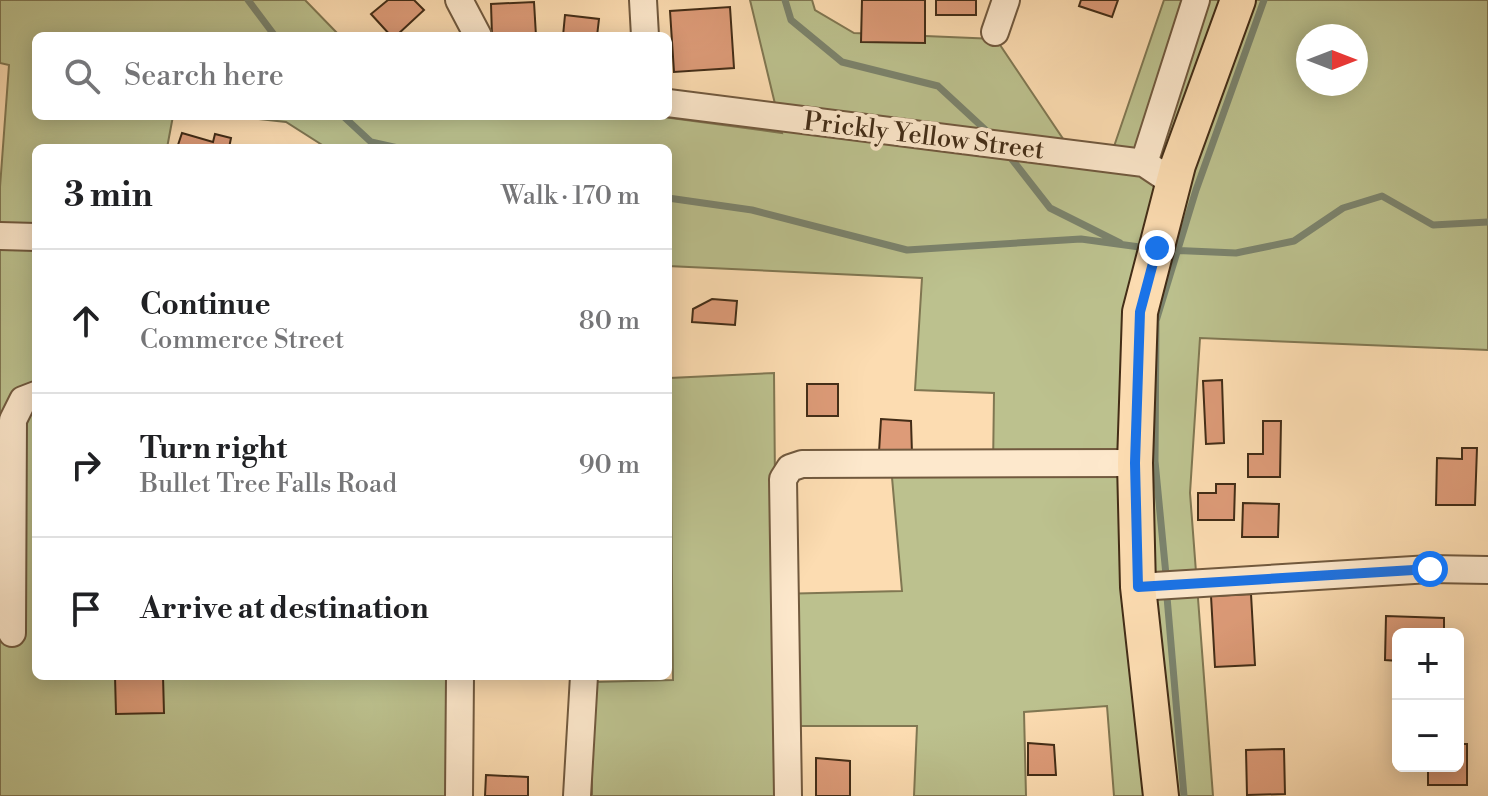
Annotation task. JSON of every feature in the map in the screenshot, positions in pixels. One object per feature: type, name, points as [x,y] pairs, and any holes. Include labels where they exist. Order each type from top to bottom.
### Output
[{"type":"main road","points":[[1161,796],[1138,587],[1135,463],[1140,312],[1174,183],[1238,0]]},
{"type":"street","points":[[459,0],[476,32]]},
{"type":"street","points":[[643,0],[645,32]]},
{"type":"street","points":[[995,32],[1006,0]]},
{"type":"street","points":[[1144,163],[1196,0]]},
{"type":"street","name":"Prickly Yellow Street","points":[[672,104],[1144,163],[1174,183]]},
{"type":"street","points":[[0,236],[32,237]]},
{"type":"street","points":[[12,633],[13,420],[23,400],[32,397]]},
{"type":"street","points":[[788,796],[783,479],[790,468],[802,464],[1135,463]]},
{"type":"street","points":[[1138,587],[1430,569],[1488,570]]},
{"type":"street","points":[[459,796],[460,680]]},
{"type":"street","points":[[577,796],[584,680]]},
{"type":"green space","points":[[0,0],[305,0],[336,32],[32,32],[32,120],[172,120],[168,144],[32,144],[32,680],[463,680],[461,796],[0,796],[0,187],[9,65],[0,63]]},
{"type":"green space","points":[[750,0],[812,0],[815,10],[854,33],[996,39],[1078,161],[1108,164],[1164,0],[1488,0],[1488,350],[1200,338],[1190,493],[1213,796],[1114,796],[1107,706],[1024,712],[1026,796],[914,796],[917,726],[782,726],[780,796],[592,796],[592,682],[673,680],[672,378],[774,373],[776,594],[902,591],[891,466],[993,469],[994,393],[915,390],[922,278],[672,266],[672,144],[321,144],[286,122],[268,120],[672,120],[782,133]]},
{"type":"building","points":[[388,0],[414,0],[424,10],[400,32],[387,32],[371,14]]},
{"type":"building","points":[[862,0],[925,0],[925,43],[861,42]]},
{"type":"building","points":[[936,0],[976,0],[976,15],[936,15]]},
{"type":"building","points":[[1081,0],[1118,0],[1112,17],[1079,6]]},
{"type":"building","points":[[534,2],[536,32],[492,32],[491,4]]},
{"type":"building","points":[[730,7],[734,68],[674,72],[670,11]]},
{"type":"building","points":[[565,15],[599,19],[597,32],[563,32]]},
{"type":"building","points":[[182,133],[213,142],[215,134],[231,138],[230,144],[178,144]]},
{"type":"building","points":[[712,299],[737,301],[735,325],[692,322],[693,309]]},
{"type":"building","points":[[1222,380],[1224,443],[1206,444],[1203,381]]},
{"type":"building","points":[[807,384],[838,384],[838,416],[807,416]]},
{"type":"building","points":[[881,419],[911,421],[912,454],[879,452]]},
{"type":"building","points":[[1263,421],[1281,421],[1280,477],[1248,477],[1248,454],[1263,454]]},
{"type":"building","points":[[1462,448],[1477,448],[1475,505],[1436,505],[1437,458],[1462,459]]},
{"type":"building","points":[[1216,484],[1235,484],[1234,520],[1198,520],[1198,493],[1216,493]]},
{"type":"building","points":[[1243,503],[1279,504],[1278,537],[1242,537]]},
{"type":"building","points":[[1251,594],[1255,665],[1215,667],[1211,596]]},
{"type":"building","points":[[1386,616],[1444,618],[1444,628],[1392,628],[1392,661],[1385,660]]},
{"type":"building","points":[[115,680],[163,680],[164,713],[116,714]]},
{"type":"building","points":[[1028,743],[1054,745],[1056,775],[1028,775]]},
{"type":"building","points":[[1464,744],[1467,744],[1467,785],[1428,785],[1428,772],[1464,772]]},
{"type":"building","points":[[1284,749],[1285,794],[1247,795],[1246,750]]},
{"type":"building","points":[[816,758],[850,761],[850,796],[816,796]]},
{"type":"building","points":[[486,775],[528,777],[528,796],[485,796]]},
{"type":"waterway","points":[[248,0],[272,32]]},
{"type":"waterway","points":[[785,0],[791,20],[842,62],[938,86],[991,135]]},
{"type":"waterway","points":[[1166,575],[1155,461],[1156,321],[1196,190],[1264,0]]},
{"type":"waterway","points":[[347,120],[371,142],[380,144]]},
{"type":"waterway","points":[[1007,153],[1050,208],[1120,243]]},
{"type":"waterway","points":[[1167,250],[1236,253],[1294,241],[1343,208],[1382,196],[1433,225],[1488,222]]},
{"type":"waterway","points":[[672,199],[752,210],[907,250],[1081,239],[1147,248]]},
{"type":"waterway","points":[[1167,597],[1184,796]]},
{"type":"route","points":[[1157,248],[1140,312],[1135,463],[1138,587],[1430,569]]}]
